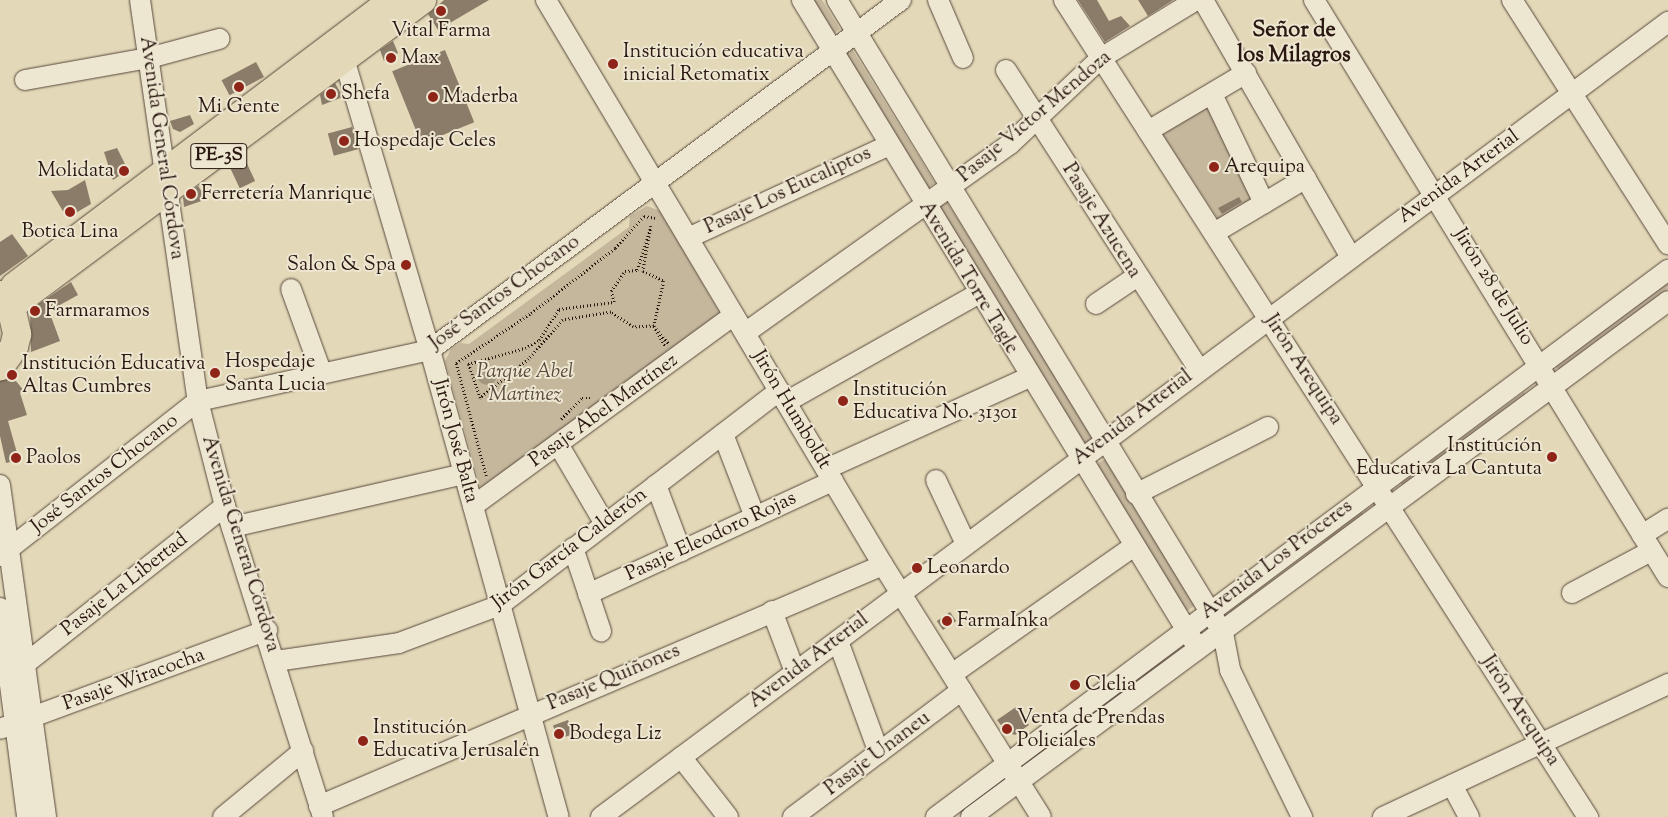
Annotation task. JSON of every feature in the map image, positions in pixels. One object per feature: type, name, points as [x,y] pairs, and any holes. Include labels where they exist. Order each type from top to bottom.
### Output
[{"type":"highway","name":"PE-3S","points":[[0,366],[14,347],[17,334],[4,299]]},
{"type":"main road","name":"PE-3S","points":[[342,49],[390,0]]},
{"type":"main road","name":"PE-3S","points":[[4,299],[166,183],[342,49],[423,0]]},
{"type":"street","name":"Avenida General Córdova","points":[[140,0],[198,401],[225,506],[267,630],[321,812]]},
{"type":"street","name":"Jirón Humboldt","points":[[546,0],[883,565],[1041,817]]},
{"type":"street","name":"Avenida Torre Tagle","points":[[802,0],[1028,378],[1080,458],[1184,630],[1200,648],[1230,670]]},
{"type":"street","name":"Avenida Torre Tagle","points":[[837,0],[952,188],[1102,441],[1210,611],[1222,633],[1230,670],[1302,817]]},
{"type":"street","name":"José Santos Chocano","points":[[5,552],[198,401],[430,350],[834,53],[901,0]]},
{"type":"street","points":[[938,0],[963,58]]},
{"type":"street","name":"Jirón Arequipa","points":[[1064,0],[1378,485],[1390,507],[1588,817]]},
{"type":"street","name":"Pasaje Víctor Mendoza","points":[[952,188],[1037,118],[1101,58],[1196,0]]},
{"type":"street","points":[[1203,0],[1351,256]]},
{"type":"street","name":"Jirón 28 de Julio","points":[[1314,0],[1540,363],[1668,577]]},
{"type":"street","points":[[1512,0],[1668,244]]},
{"type":"street","name":"Avenida Arterial","points":[[601,817],[1102,441],[1668,22]]},
{"type":"street","points":[[25,80],[149,58],[219,39]]},
{"type":"street","name":"Jirón José Balta","points":[[342,49],[430,350],[559,817]]},
{"type":"street","name":"Pasaje Azucena","points":[[1006,70],[1136,277],[1199,369]]},
{"type":"street","points":[[1148,131],[1246,74]]},
{"type":"street","points":[[1212,94],[1264,203]]},
{"type":"street","name":"Pasaje Los Eucaliptos","points":[[688,238],[889,145]]},
{"type":"street","points":[[1214,233],[1306,178]]},
{"type":"street","points":[[745,333],[952,188]]},
{"type":"street","name":"Avenida Los Próceres","points":[[936,817],[1540,363],[1668,270]]},
{"type":"street","points":[[1096,304],[1136,277]]},
{"type":"street","points":[[292,289],[322,374]]},
{"type":"street","name":"Jirón García Calderón","points":[[276,661],[399,643],[500,604],[723,434],[782,396],[978,294]]},
{"type":"street","name":"Avenida Los Próceres","points":[[971,817],[1668,301]]},
{"type":"street","name":"Pasaje Abel Martínez","points":[[473,506],[557,434],[734,315]]},
{"type":"street","name":"Pasaje Eleodoro Rojas","points":[[588,594],[755,517],[830,475],[1028,378]]},
{"type":"street","points":[[1136,494],[1268,427]]},
{"type":"street","points":[[557,434],[605,524]]},
{"type":"street","points":[[723,434],[755,517]]},
{"type":"street","points":[[232,527],[464,474]]},
{"type":"street","points":[[936,480],[966,544]]},
{"type":"street","points":[[0,485],[5,552],[25,664],[15,724],[46,817]]},
{"type":"street","points":[[656,485],[681,551]]},
{"type":"street","name":"Pasaje La Libertad","points":[[25,664],[225,506]]},
{"type":"street","points":[[1572,593],[1647,543],[1668,519]]},
{"type":"street","name":"Pasaje Unaneu","points":[[793,817],[879,753],[957,682],[1133,547]]},
{"type":"street","points":[[574,548],[601,631]]},
{"type":"street","name":"Pasaje Quiñones","points":[[321,812],[530,713],[883,565]]},
{"type":"street","points":[[0,608],[27,817]]},
{"type":"street","points":[[772,611],[795,672]]},
{"type":"street","name":"Pasaje Wiracocha","points":[[15,724],[267,630]]},
{"type":"street","points":[[838,640],[879,753]]},
{"type":"street","points":[[1383,817],[1668,684]]},
{"type":"street","points":[[223,817],[303,751]]},
{"type":"street","points":[[681,757],[728,817]]},
{"type":"street","points":[[1452,784],[1469,817]]},
{"type":"path","points":[[487,481],[456,363],[531,314],[614,248],[644,216],[653,216],[659,224]]},
{"type":"path","points":[[654,326],[633,327],[611,312],[563,320],[529,359],[480,398],[468,364],[532,344],[559,309],[614,302],[611,291],[625,271],[637,270],[651,226],[643,271],[664,281],[654,326],[666,348]]},
{"type":"path","points":[[654,326],[674,350]]},
{"type":"path","points":[[557,434],[582,398],[595,396]]},
{"type":"green space","points":[[807,0],[822,0],[840,29],[829,38]]},
{"type":"green space","points":[[852,49],[935,183],[921,193],[840,55]]},
{"type":"green space","name":"Arequipa","points":[[1209,100],[1259,200],[1219,221],[1163,135]]},
{"type":"green space","points":[[947,202],[1095,439],[1081,448],[933,211]]},
{"type":"green space","name":"Parque Abel Martinez","points":[[647,206],[660,211],[721,315],[490,490],[480,486],[445,361],[451,349],[460,343],[469,344],[629,227],[630,216]]},
{"type":"green space","points":[[1668,283],[1668,289],[1560,370],[1554,366]]},
{"type":"green space","points":[[1524,392],[1527,395],[1405,487],[1400,483]]},
{"type":"green space","points":[[1105,459],[1196,605],[1181,614],[1090,469]]},
{"type":"green space","points":[[1361,511],[1365,516],[1240,616],[1237,612]]},
{"type":"green space","points":[[1163,657],[1166,661],[1036,760],[1032,755]]},
{"type":"shaded area","points":[[487,365],[494,368],[497,375],[494,382],[487,385],[480,382],[477,375],[480,368]]},
{"type":"building","points":[[444,0],[489,0],[438,30],[428,14]]},
{"type":"building","points":[[1078,0],[1097,0],[1109,21],[1121,16],[1130,26],[1105,42]]},
{"type":"building","points":[[1138,0],[1173,0],[1148,16]]},
{"type":"building","points":[[393,41],[398,53],[384,61],[380,50]]},
{"type":"building","name":"Maderba","points":[[445,50],[474,122],[421,144],[392,71]]},
{"type":"building","points":[[256,62],[264,77],[230,95],[222,80]]},
{"type":"building","name":"Shefa","points":[[335,83],[343,97],[322,105],[320,95]]},
{"type":"building","points":[[190,115],[194,124],[180,132],[173,129],[170,121]]},
{"type":"building","name":"Hospedaje Celes","points":[[352,127],[358,149],[334,156],[328,133]]},
{"type":"building","points":[[117,148],[128,170],[113,180],[104,152]]},
{"type":"building","points":[[242,153],[255,181],[240,188],[227,160]]},
{"type":"building","points":[[85,180],[91,204],[67,218],[51,191],[68,190]]},
{"type":"building","points":[[198,186],[207,199],[184,207],[183,197]]},
{"type":"building","points":[[1239,197],[1242,202],[1222,214],[1218,208]]},
{"type":"building","points":[[12,234],[28,256],[0,276],[0,242]]},
{"type":"building","points":[[71,282],[78,295],[49,311],[60,341],[31,352],[30,310]]},
{"type":"building","points":[[12,376],[24,391],[20,393],[27,415],[8,421],[19,460],[6,463],[0,436],[0,381]]},
{"type":"building","name":"FarmaInka","points":[[950,612],[956,621],[943,630],[937,621]]},
{"type":"building","points":[[1016,707],[1029,725],[1015,735],[1006,732],[997,720]]},
{"type":"building","points":[[568,720],[573,734],[558,740],[553,725]]},
{"type":"place","name":"Vital Farma","points":[[441,11]]},
{"type":"place","name":"Max","points":[[391,58]]},
{"type":"place","name":"Institución educativa inicial Retomatix","points":[[613,64]]},
{"type":"place","name":"Mi Gente","points":[[239,87]]},
{"type":"place","name":"Shefa","points":[[331,94]]},
{"type":"place","name":"Maderba","points":[[433,97]]},
{"type":"place","name":"Hospedaje Celes","points":[[344,141]]},
{"type":"place","name":"Arequipa","points":[[1214,167]]},
{"type":"place","name":"Molidata","points":[[124,171]]},
{"type":"place","name":"Ferretería Manrique","points":[[191,194]]},
{"type":"place","name":"Botica Lina","points":[[70,212]]},
{"type":"place","name":"Salon & Spa","points":[[406,265]]},
{"type":"place","name":"Farmaramos","points":[[35,311]]},
{"type":"place","name":"Hospedaje Santa Lucia","points":[[215,373]]},
{"type":"place","name":"Institución Educativa Altas Cumbres","points":[[12,375]]},
{"type":"place","name":"Institución Educativa No. 31301","points":[[843,401]]},
{"type":"place","name":"Institución Educativa La Cantuta","points":[[1552,457]]},
{"type":"place","name":"Paolos","points":[[16,458]]},
{"type":"place","name":"Leonardo","points":[[917,568]]},
{"type":"place","name":"FarmaInka","points":[[947,621]]},
{"type":"place","name":"Clelia","points":[[1075,685]]},
{"type":"place","name":"Venta de Prendas Policiales","points":[[1007,729]]},
{"type":"place","name":"Bodega Liz","points":[[559,734]]},
{"type":"place","name":"Institución Educativa Jerusalén","points":[[363,741]]},
{"type":"district","name":"Señor de los Milagros","points":[[1294,44]]}]
